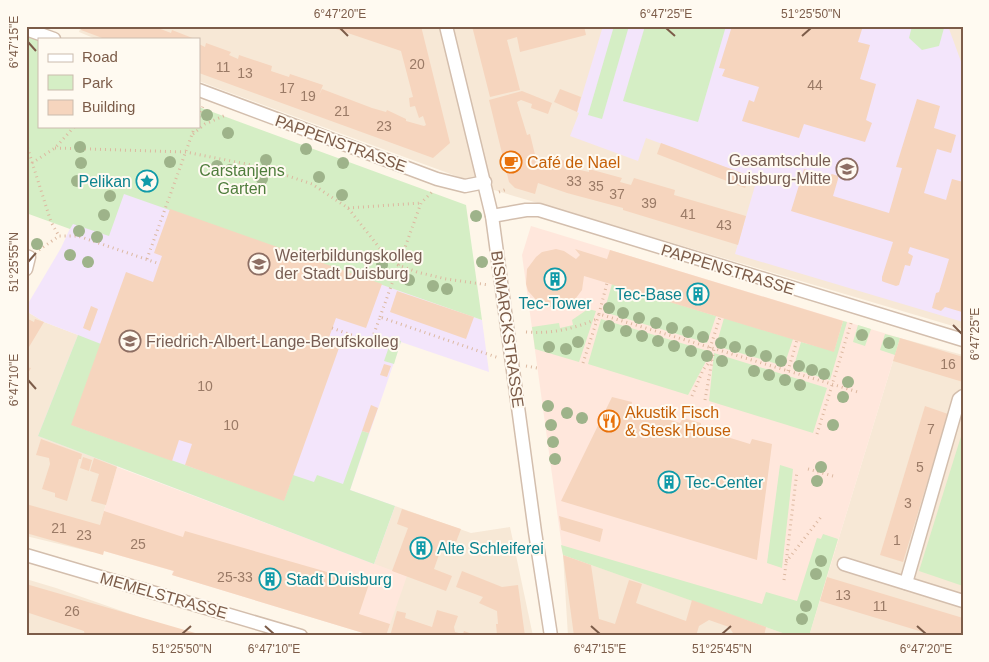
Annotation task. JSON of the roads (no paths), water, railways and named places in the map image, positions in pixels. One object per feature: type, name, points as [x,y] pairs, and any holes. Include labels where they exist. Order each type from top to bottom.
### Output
[{"type":"street","name":"BISMARCKSTRASSE","points":[[446,26],[492,216],[551,636]]},
{"type":"street","points":[[26,29],[51,38]]},
{"type":"street","name":"PAPPENSTRASSE","points":[[200,90],[437,179],[465,186],[485,182]]},
{"type":"street","name":"PAPPENSTRASSE","points":[[492,216],[526,210],[539,210],[963,340]]},
{"type":"street","points":[[906,583],[957,408],[963,396]]},
{"type":"street","name":"MEMELSTRASSE","points":[[26,555],[301,636]]},
{"type":"street","points":[[844,564],[963,601]]},
{"type":"place","name":"Café de Nael","points":[[511,162]]},
{"type":"place","name":"Gesamtschule Duisburg-Mitte","points":[[847,169]]},
{"type":"place","name":"Pelikan","points":[[147,181]]},
{"type":"place","name":"Weiterbildungskolleg der Stadt Duisburg","points":[[259,264]]},
{"type":"place","name":"Tec-Tower","points":[[555,279]]},
{"type":"place","name":"Tec-Base","points":[[698,294]]},
{"type":"place","name":"Friedrich-Albert-Lange-Berufskolleg","points":[[130,341]]},
{"type":"place","name":"Akustik Fisch & Stesk House","points":[[609,421]]},
{"type":"place","name":"Tec-Center","points":[[669,482]]},
{"type":"place","name":"Alte Schleiferei","points":[[421,548]]},
{"type":"place","name":"Stadt Duisburg","points":[[270,579]]},
{"type":"park label","name":"Carstanjens Garten","points":[[242,179]]}]
